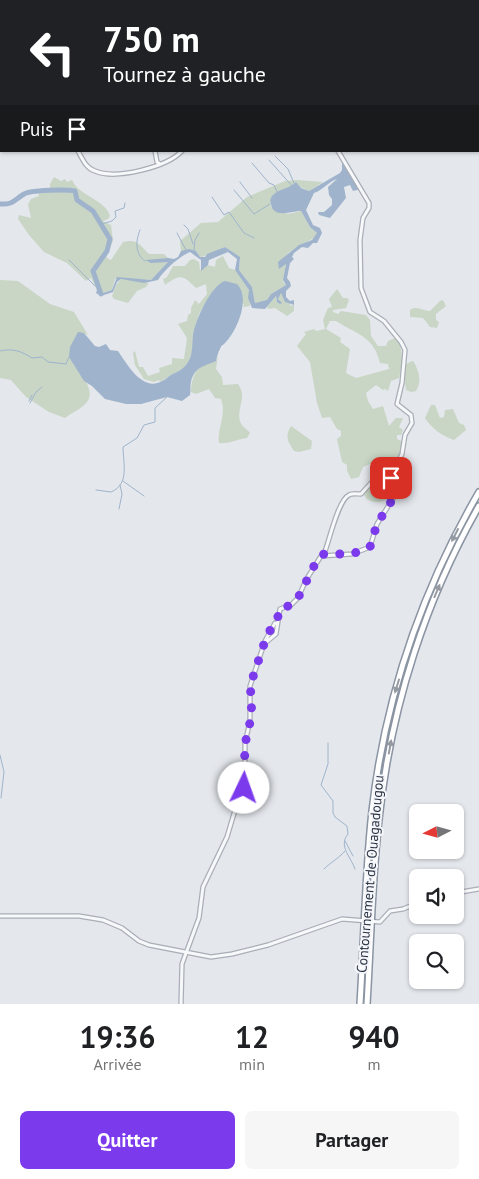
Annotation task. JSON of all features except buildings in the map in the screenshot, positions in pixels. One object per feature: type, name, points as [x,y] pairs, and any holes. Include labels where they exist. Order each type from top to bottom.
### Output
[{"type":"highway","name":"Contournement de Ouagadougou","points":[[360,1004],[372,811],[384,738],[408,650],[431,588],[448,550],[479,492]]},
{"type":"highway","name":"Contournement de Ouagadougou","points":[[367,1004],[380,810],[398,709],[418,643],[434,600],[449,563],[479,506]]},
{"type":"street","points":[[79,152],[88,167],[95,171],[122,175],[172,160],[181,152]]},
{"type":"street","points":[[155,152],[157,162],[161,164]]},
{"type":"street","points":[[264,644],[275,636],[280,609],[291,605],[298,598],[318,558],[324,554],[352,554],[370,547],[377,524],[394,497],[391,478],[402,454],[405,435],[412,420],[411,415],[397,404],[404,350],[401,342],[384,321],[370,312],[362,291],[359,264],[360,240],[363,215],[370,206],[364,192],[339,152]]},
{"type":"street","points":[[324,554],[346,497],[352,494],[361,494],[371,482],[395,469]]},
{"type":"street","points":[[181,1004],[180,982],[186,952],[199,918],[204,887],[227,837],[240,796],[245,791],[243,778],[246,765],[245,743],[250,721],[250,686],[267,635],[277,620]]},
{"type":"street","points":[[464,892],[479,889]]},
{"type":"street","points":[[0,916],[79,916],[103,920],[122,928],[139,942],[149,946],[211,957],[268,945],[342,919],[354,918],[365,922],[380,922],[390,912],[409,907]]},
{"type":"green space","points":[[54,177],[61,181],[65,179],[67,182],[72,180],[80,190],[108,211],[110,216],[103,221],[111,225],[113,241],[106,255],[107,258],[111,260],[123,242],[132,241],[149,254],[164,254],[168,258],[145,261],[169,262],[151,280],[115,279],[112,290],[102,293],[97,290],[91,278],[86,281],[67,263],[44,252],[18,219],[19,215],[31,218],[28,204],[31,199],[39,196],[38,190],[50,191],[50,184]]},
{"type":"green space","points":[[285,181],[323,182],[309,191],[294,184],[278,192],[272,198],[271,207],[288,214],[301,211],[317,235],[286,256],[281,267],[286,264],[283,282],[286,285],[271,294],[267,301],[255,303],[252,287],[239,270],[240,259],[225,247],[202,257],[196,251],[181,251],[180,241],[201,223],[218,222],[247,197]]},
{"type":"green space","points":[[223,256],[229,268],[235,270],[249,290],[250,306],[243,307],[244,304],[211,294],[199,314],[193,335],[193,349],[185,367],[160,382],[159,380],[154,382],[144,379],[135,365],[133,353],[135,351],[139,367],[143,367],[148,376],[160,372],[159,368],[172,364],[172,358],[184,359],[187,338],[178,324],[187,321],[195,300],[199,304],[207,294],[206,284],[196,288],[185,279],[179,278],[165,285],[163,279],[167,277],[173,266],[185,266],[190,260],[194,259],[199,262],[200,270],[208,265],[215,267],[216,260]]},
{"type":"green space","points":[[121,279],[149,283],[146,287],[137,291],[128,303],[114,299],[112,296],[116,285]]},
{"type":"green space","points":[[0,280],[18,281],[50,304],[74,312],[88,335],[84,333],[73,364],[86,382],[90,392],[89,397],[83,406],[65,418],[49,412],[26,397],[11,380],[0,378]]},
{"type":"green space","points":[[337,289],[343,298],[349,300],[346,308],[333,310],[333,312],[338,314],[341,311],[366,315],[370,320],[371,336],[378,346],[386,346],[388,341],[395,338],[400,347],[402,362],[399,378],[391,381],[388,391],[376,385],[366,393],[373,409],[383,406],[389,426],[396,418],[403,418],[399,427],[403,430],[401,435],[397,435],[397,439],[404,442],[399,462],[389,471],[392,495],[381,502],[370,501],[363,491],[377,478],[373,477],[372,471],[376,470],[374,465],[370,464],[363,467],[359,477],[351,479],[347,471],[347,465],[342,462],[337,439],[341,436],[341,431],[337,429],[330,417],[322,418],[317,403],[310,362],[297,346],[306,334],[304,332],[314,329],[316,331],[325,329],[323,320],[328,308],[332,307],[329,299]],"holes":[[[330,321],[336,321],[369,341],[380,363],[388,364],[389,369],[356,378],[346,373],[350,349],[340,342],[341,338],[326,329]]]},
{"type":"green space","points":[[282,293],[291,306],[294,305],[294,311],[287,316],[275,308],[268,309],[267,307],[276,296],[276,300],[281,303],[278,299],[279,294]]},
{"type":"green space","points":[[443,300],[446,306],[436,314],[436,320],[439,322],[437,328],[430,327],[423,318],[410,317],[410,310],[417,308],[430,311]]},
{"type":"green space","points":[[218,356],[216,369],[222,377],[223,385],[238,384],[241,389],[240,421],[250,433],[247,438],[223,443],[219,443],[223,410],[221,399],[215,398],[209,389],[196,394],[191,392],[192,380],[197,370],[203,365],[216,361]]},
{"type":"green space","points":[[412,361],[417,369],[419,380],[416,391],[411,392],[406,390],[404,374],[406,364]]},
{"type":"green space","points":[[431,405],[435,405],[440,418],[444,417],[445,410],[453,409],[459,423],[464,425],[466,430],[454,440],[437,431],[425,418]]},
{"type":"green space","points":[[291,426],[312,441],[311,449],[299,452],[294,451],[288,439]]},
{"type":"water","points":[[344,162],[361,189],[353,191],[350,185],[344,187],[346,198],[330,218],[319,215],[318,212],[324,212],[332,205],[328,187],[337,179],[314,193],[306,210],[313,225],[320,228],[322,233],[317,243],[313,243],[308,248],[302,247],[292,257],[294,259],[290,263],[287,278],[291,286],[286,291],[286,297],[290,301],[294,300],[294,305],[285,302],[281,293],[278,299],[282,303],[277,302],[276,296],[265,309],[252,308],[248,298],[249,290],[235,270],[237,259],[228,252],[209,260],[208,265],[201,271],[201,260],[190,252],[172,264],[158,280],[144,283],[121,279],[117,282],[113,292],[101,296],[96,293],[97,290],[103,293],[112,290],[117,277],[151,280],[168,262],[151,263],[145,260],[174,259],[178,257],[181,251],[189,249],[196,251],[200,257],[205,257],[207,254],[225,247],[240,257],[239,270],[252,287],[255,303],[267,300],[271,294],[286,285],[283,280],[286,264],[279,269],[278,262],[299,245],[312,240],[317,233],[310,227],[301,211],[279,213],[272,209],[271,197],[296,182],[301,188],[309,191],[340,173]]},
{"type":"water","points":[[225,281],[237,284],[241,290],[243,306],[238,323],[230,338],[221,347],[216,361],[197,370],[192,377],[190,395],[182,401],[167,397],[141,404],[126,404],[105,399],[84,381],[69,357],[70,347],[78,332],[84,333],[95,346],[99,347],[106,344],[110,350],[118,351],[138,377],[145,382],[159,383],[182,369],[188,362],[192,351],[194,329],[200,313],[214,289]]},
{"type":"waterway","points":[[275,156],[288,169],[294,183]]},
{"type":"waterway","points":[[269,160],[293,187]]},
{"type":"waterway","points":[[252,163],[269,183],[274,185],[278,194]]},
{"type":"waterway","points":[[240,182],[252,198]]},
{"type":"waterway","points":[[0,204],[11,203],[28,193],[57,190],[75,191],[77,200],[93,211],[110,239],[107,251],[93,271],[101,294]]},
{"type":"waterway","points":[[234,190],[254,214],[270,204]]},
{"type":"waterway","points":[[212,197],[224,215],[229,212],[244,233],[254,238]]},
{"type":"waterway","points":[[101,227],[102,224],[112,221],[116,217],[115,211],[124,208],[125,203]]},
{"type":"waterway","points":[[184,225],[188,229],[193,244]]},
{"type":"waterway","points":[[140,230],[137,242],[138,250],[141,258],[145,261]]},
{"type":"waterway","points":[[177,233],[186,250]]},
{"type":"waterway","points":[[194,250],[195,240],[199,233]]},
{"type":"waterway","points":[[69,260],[95,286],[98,285]]},
{"type":"waterway","points":[[0,351],[17,351],[32,358],[42,357],[48,362],[66,364],[69,357]]},
{"type":"waterway","points":[[30,403],[36,392],[42,387]]},
{"type":"waterway","points":[[29,401],[32,395]]},
{"type":"waterway","points":[[96,490],[111,492],[121,484],[124,472],[123,447],[137,438],[144,425],[155,422],[155,408],[167,397]]},
{"type":"waterway","points":[[123,481],[144,496]]},
{"type":"waterway","points":[[119,509],[122,494],[120,485]]},
{"type":"waterway","points":[[328,743],[328,764],[321,785],[333,801],[335,817],[347,826],[348,834],[344,843],[355,869]]},
{"type":"waterway","points":[[0,755],[4,772],[1,798]]},
{"type":"waterway","points":[[345,841],[353,856]]},
{"type":"waterway","points":[[324,869],[345,851]]},
{"type":"route","points":[[244,788],[245,743],[249,730],[252,703],[250,686],[267,635],[277,620],[280,609],[291,605],[298,598],[318,558],[324,554],[352,554],[371,546],[377,524],[394,497],[391,478]]}]
